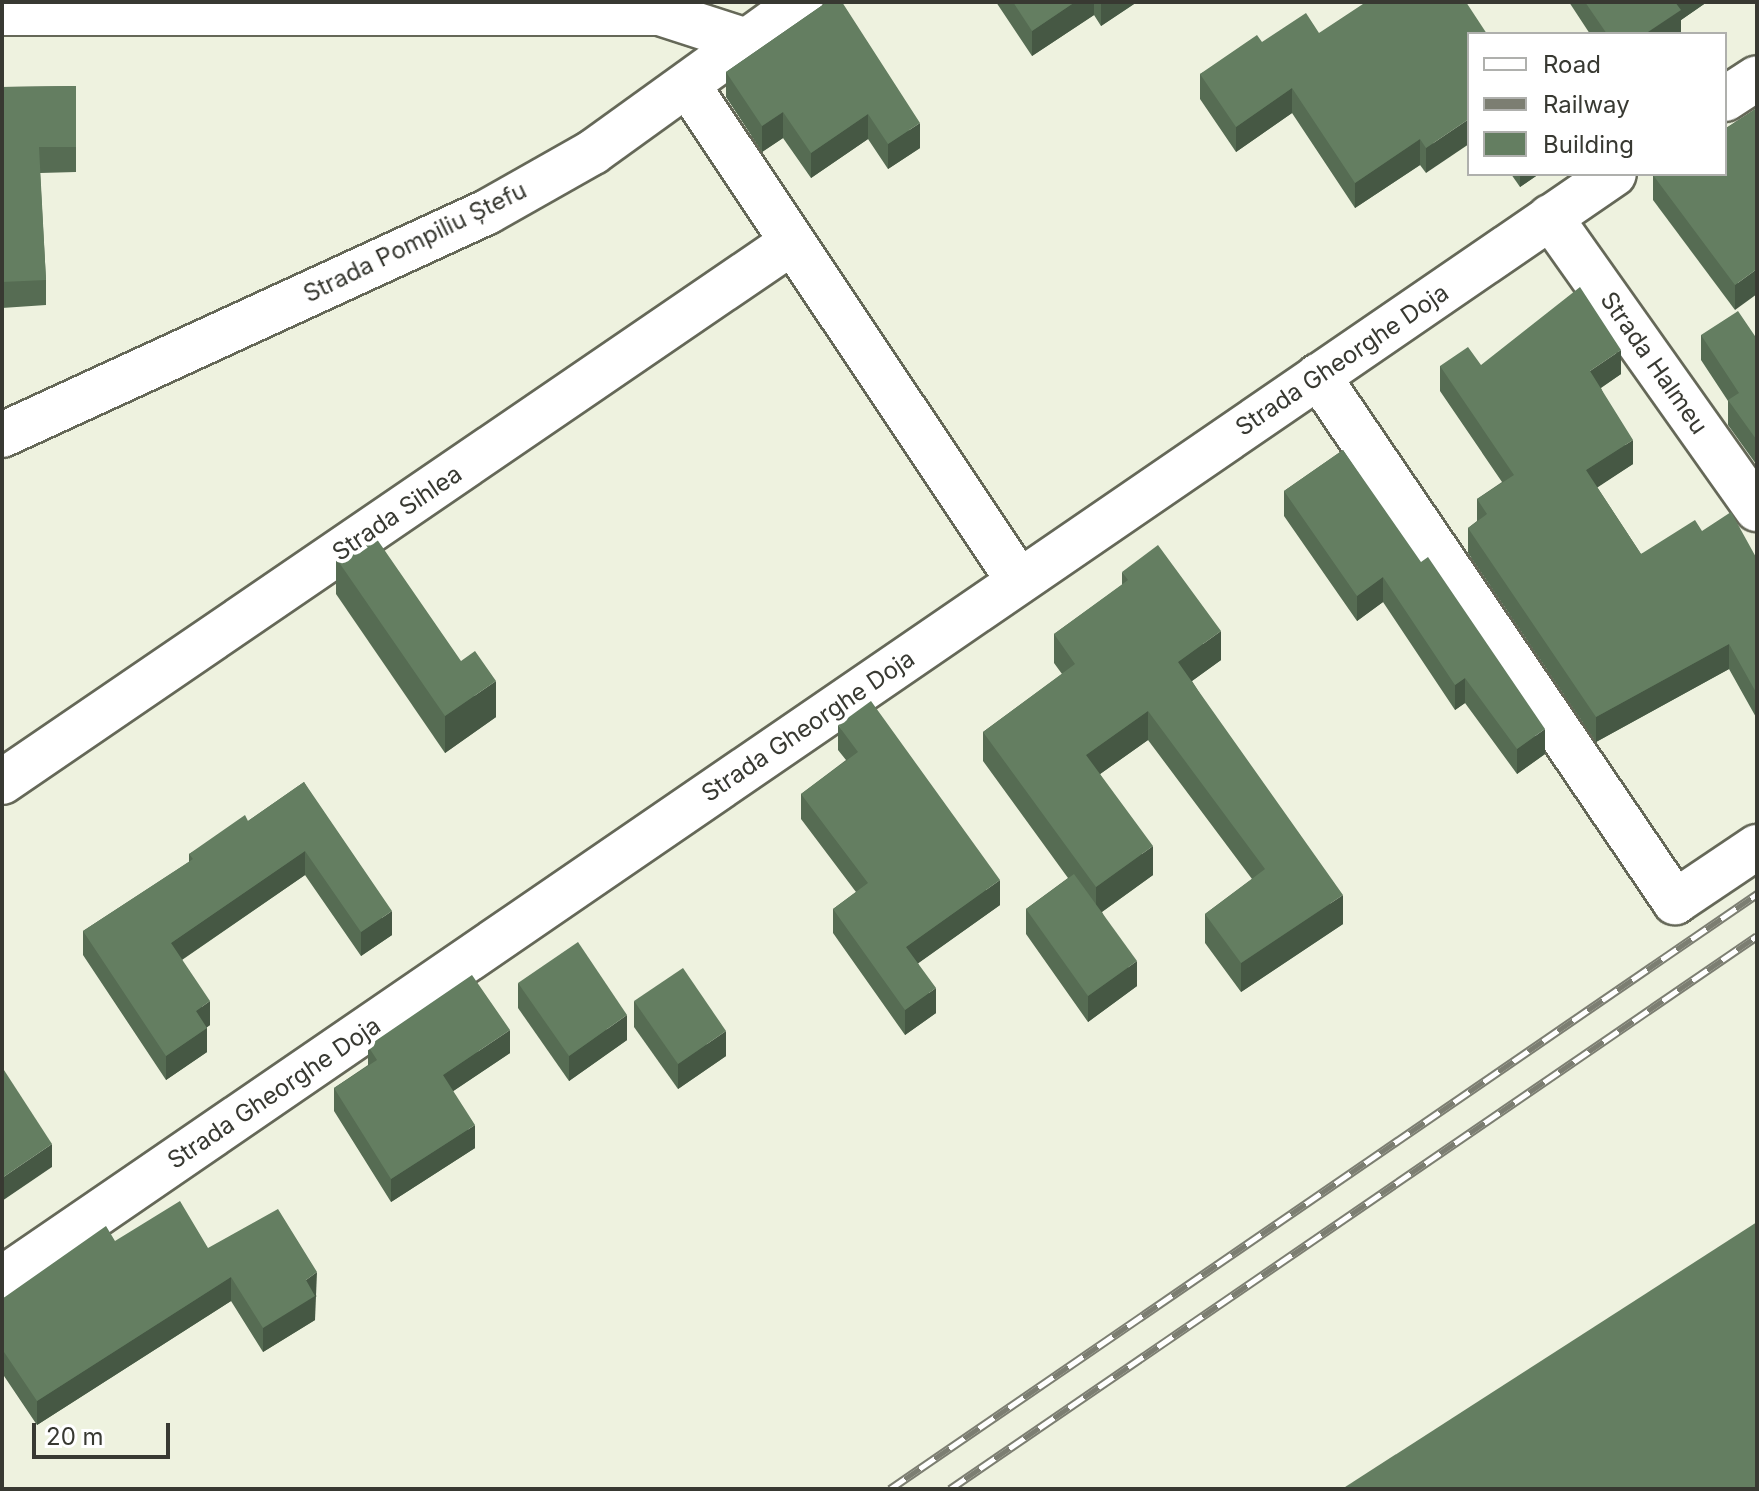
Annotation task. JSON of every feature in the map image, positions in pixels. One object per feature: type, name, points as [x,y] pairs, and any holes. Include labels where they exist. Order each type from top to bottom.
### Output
[{"type":"street","name":"Strada Pompiliu Ștefu","points":[[2,435],[487,212],[689,87],[801,2]]},
{"type":"street","points":[[2,13],[660,13],[750,42]]},
{"type":"street","points":[[1727,98],[1757,78]]},
{"type":"street","points":[[689,87],[1019,581]]},
{"type":"street","name":"Strada Gheorghe Doja","points":[[2,1279],[1611,176]]},
{"type":"street","name":"Strada Halmeu","points":[[1550,217],[1757,509]]},
{"type":"street","name":"Strada Sihlea","points":[[2,782],[791,243]]},
{"type":"street","points":[[1318,376],[1675,902],[1757,847]]},
{"type":"building","points":[[827,2],[842,2],[920,123],[888,144],[868,114],[811,153],[783,112],[762,126],[726,72]]},
{"type":"building","points":[[1013,2],[1075,2],[1032,31]]},
{"type":"building","points":[[1366,2],[1466,2],[1486,32],[1467,32],[1467,120],[1426,148],[1420,139],[1355,183],[1292,88],[1236,127],[1200,74],[1257,35],[1262,42],[1306,13],[1319,33]]},
{"type":"building","points":[[1585,2],[1675,2],[1681,10],[1648,32],[1606,32]]},
{"type":"building","points":[[76,86],[76,147],[39,147],[46,280],[2,282],[2,87]]},
{"type":"building","points":[[1757,108],[1757,269],[1735,285],[1654,176],[1727,176],[1727,128]]},
{"type":"building","points":[[1580,287],[1621,350],[1590,371],[1633,440],[1586,470],[1641,554],[1695,520],[1702,531],[1731,512],[1757,559],[1757,694],[1729,644],[1596,717],[1468,528],[1487,514],[1477,499],[1514,475],[1440,366],[1468,347],[1481,365]]},
{"type":"building","points":[[1738,311],[1757,339],[1756,439],[1728,400],[1739,393],[1701,335]]},
{"type":"building","points":[[1343,450],[1421,562],[1428,557],[1545,729],[1517,749],[1465,678],[1455,685],[1383,577],[1357,596],[1284,491]]},
{"type":"building","points":[[372,532],[461,661],[475,651],[496,681],[445,716],[336,558]]},
{"type":"building","points":[[1158,545],[1221,631],[1178,662],[1343,895],[1241,963],[1205,914],[1265,869],[1148,711],[1086,755],[1153,846],[1096,887],[983,732],[1075,664],[1054,634],[1128,580],[1122,572]]},
{"type":"building","points":[[871,701],[1000,880],[906,947],[936,988],[905,1010],[833,909],[868,883],[801,794],[858,752],[838,725]]},
{"type":"building","points":[[304,782],[392,911],[361,932],[305,851],[171,943],[210,1001],[196,1011],[207,1028],[166,1056],[83,931],[193,859],[189,854],[245,815],[248,821]]},
{"type":"building","points":[[1074,874],[1137,961],[1088,996],[1026,909]]},
{"type":"building","points":[[578,942],[627,1015],[569,1056],[518,983]]},
{"type":"building","points":[[683,968],[726,1031],[678,1064],[634,1001]]},
{"type":"building","points":[[472,975],[510,1030],[443,1075],[475,1125],[391,1179],[334,1088],[377,1060],[368,1046]]},
{"type":"building","points":[[2,1067],[52,1144],[2,1178]]},
{"type":"building","points":[[180,1201],[208,1248],[278,1209],[317,1272],[306,1280],[315,1296],[263,1328],[231,1277],[37,1401],[2,1349],[2,1299],[106,1226],[115,1241]]},
{"type":"building","points":[[1757,1222],[1757,1489],[1342,1489]]},
{"type":"railway","points":[[890,1489],[1757,894]]},
{"type":"railway","points":[[950,1489],[1757,936]]}]
